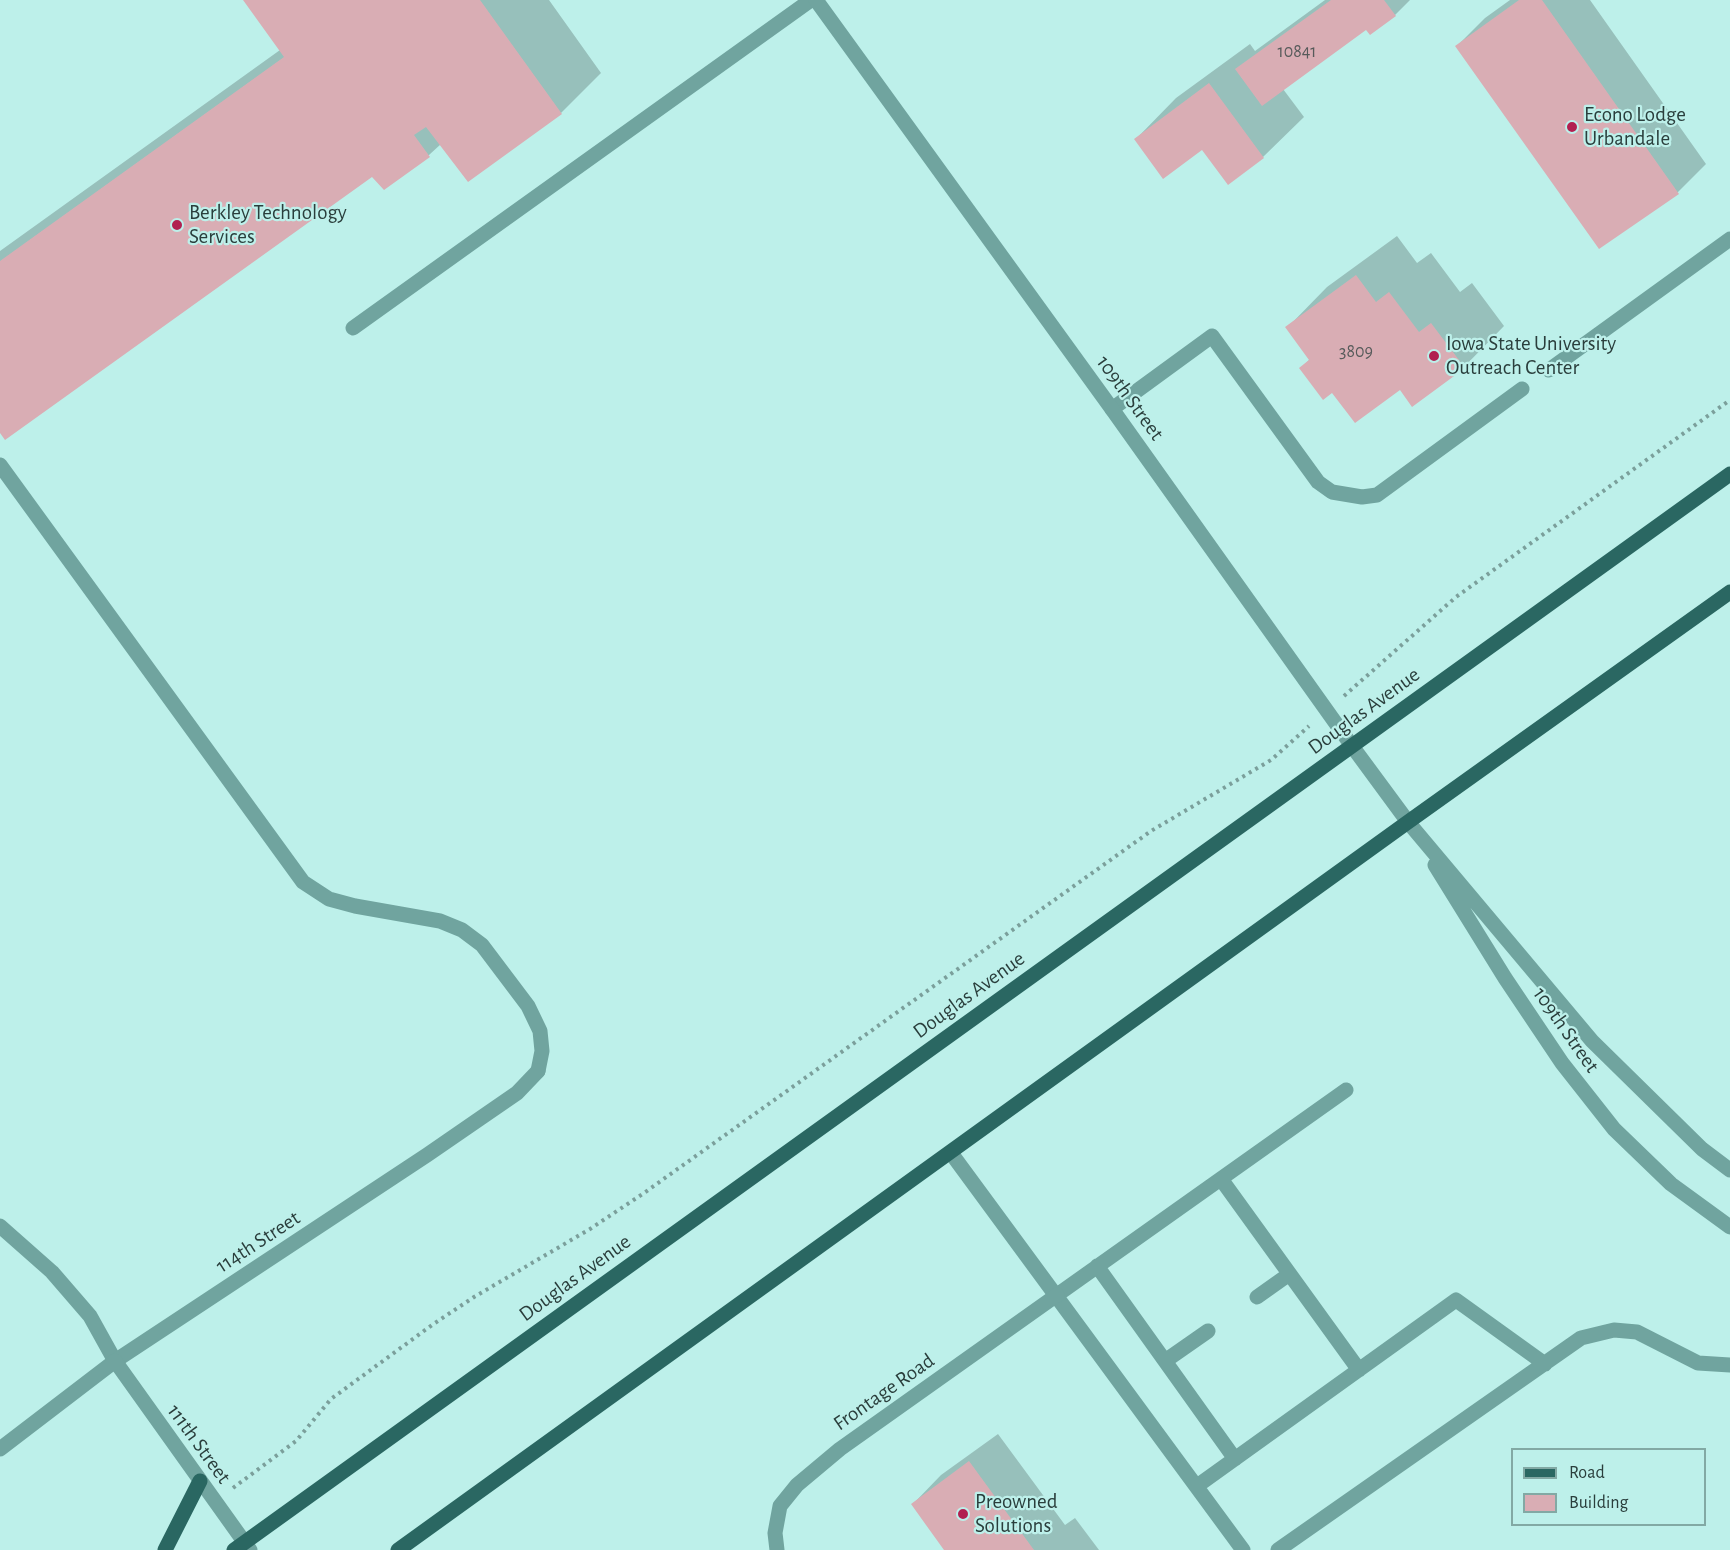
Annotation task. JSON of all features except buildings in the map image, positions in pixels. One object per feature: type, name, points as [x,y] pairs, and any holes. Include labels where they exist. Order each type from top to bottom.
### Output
[{"type":"main road","name":"Douglas Avenue","points":[[243,1547],[1730,474]]},
{"type":"main road","points":[[398,1550],[1730,592]]},
{"type":"main road","points":[[165,1550],[200,1480]]},
{"type":"street","points":[[353,328],[812,0]]},
{"type":"street","name":"109th Street","points":[[816,0],[1408,822],[1592,1041],[1702,1149],[1730,1170]]},
{"type":"street","points":[[1549,370],[1730,239]]},
{"type":"street","points":[[1112,409],[1212,336],[1318,482],[1332,492],[1362,497],[1377,495],[1522,389]]},
{"type":"street","name":"114th Street","points":[[0,465],[303,882],[329,899],[355,906],[440,921],[462,930],[482,945],[528,1006],[540,1031],[542,1051],[538,1071],[517,1093],[115,1361],[0,1449]]},
{"type":"street","name":"109th Street","points":[[1408,822],[1505,978],[1562,1063],[1591,1101],[1614,1129],[1671,1185],[1730,1227]]},
{"type":"street","name":"Frontage Road","points":[[777,1550],[775,1533],[780,1506],[797,1485],[840,1449],[1346,1090]]},
{"type":"street","points":[[951,1153],[1243,1550]]},
{"type":"street","points":[[1221,1179],[1288,1275],[1359,1370]]},
{"type":"street","name":"111th Street","points":[[0,1226],[52,1272],[90,1316],[115,1361],[200,1480],[243,1547]]},
{"type":"street","points":[[1097,1266],[1235,1459]]},
{"type":"street","points":[[1257,1297],[1288,1275]]},
{"type":"street","points":[[1197,1486],[1456,1300],[1545,1364]]},
{"type":"street","points":[[1278,1550],[1581,1338],[1614,1330],[1637,1332],[1698,1363],[1730,1365]]},
{"type":"street","points":[[1166,1361],[1209,1331]]},
{"type":"path","points":[[215,1502],[296,1441],[332,1399],[432,1325],[474,1297],[590,1229],[644,1193],[1150,831],[1271,760],[1456,597],[1730,400]]},
{"type":"place","name":"Econo Lodge Urbandale","points":[[1572,127]]},
{"type":"place","name":"Berkley Technology Services","points":[[177,225]]},
{"type":"place","name":"Iowa State University Outreach Center","points":[[1434,356]]},
{"type":"place","name":"Preowned Solutions","points":[[963,1514]]}]
